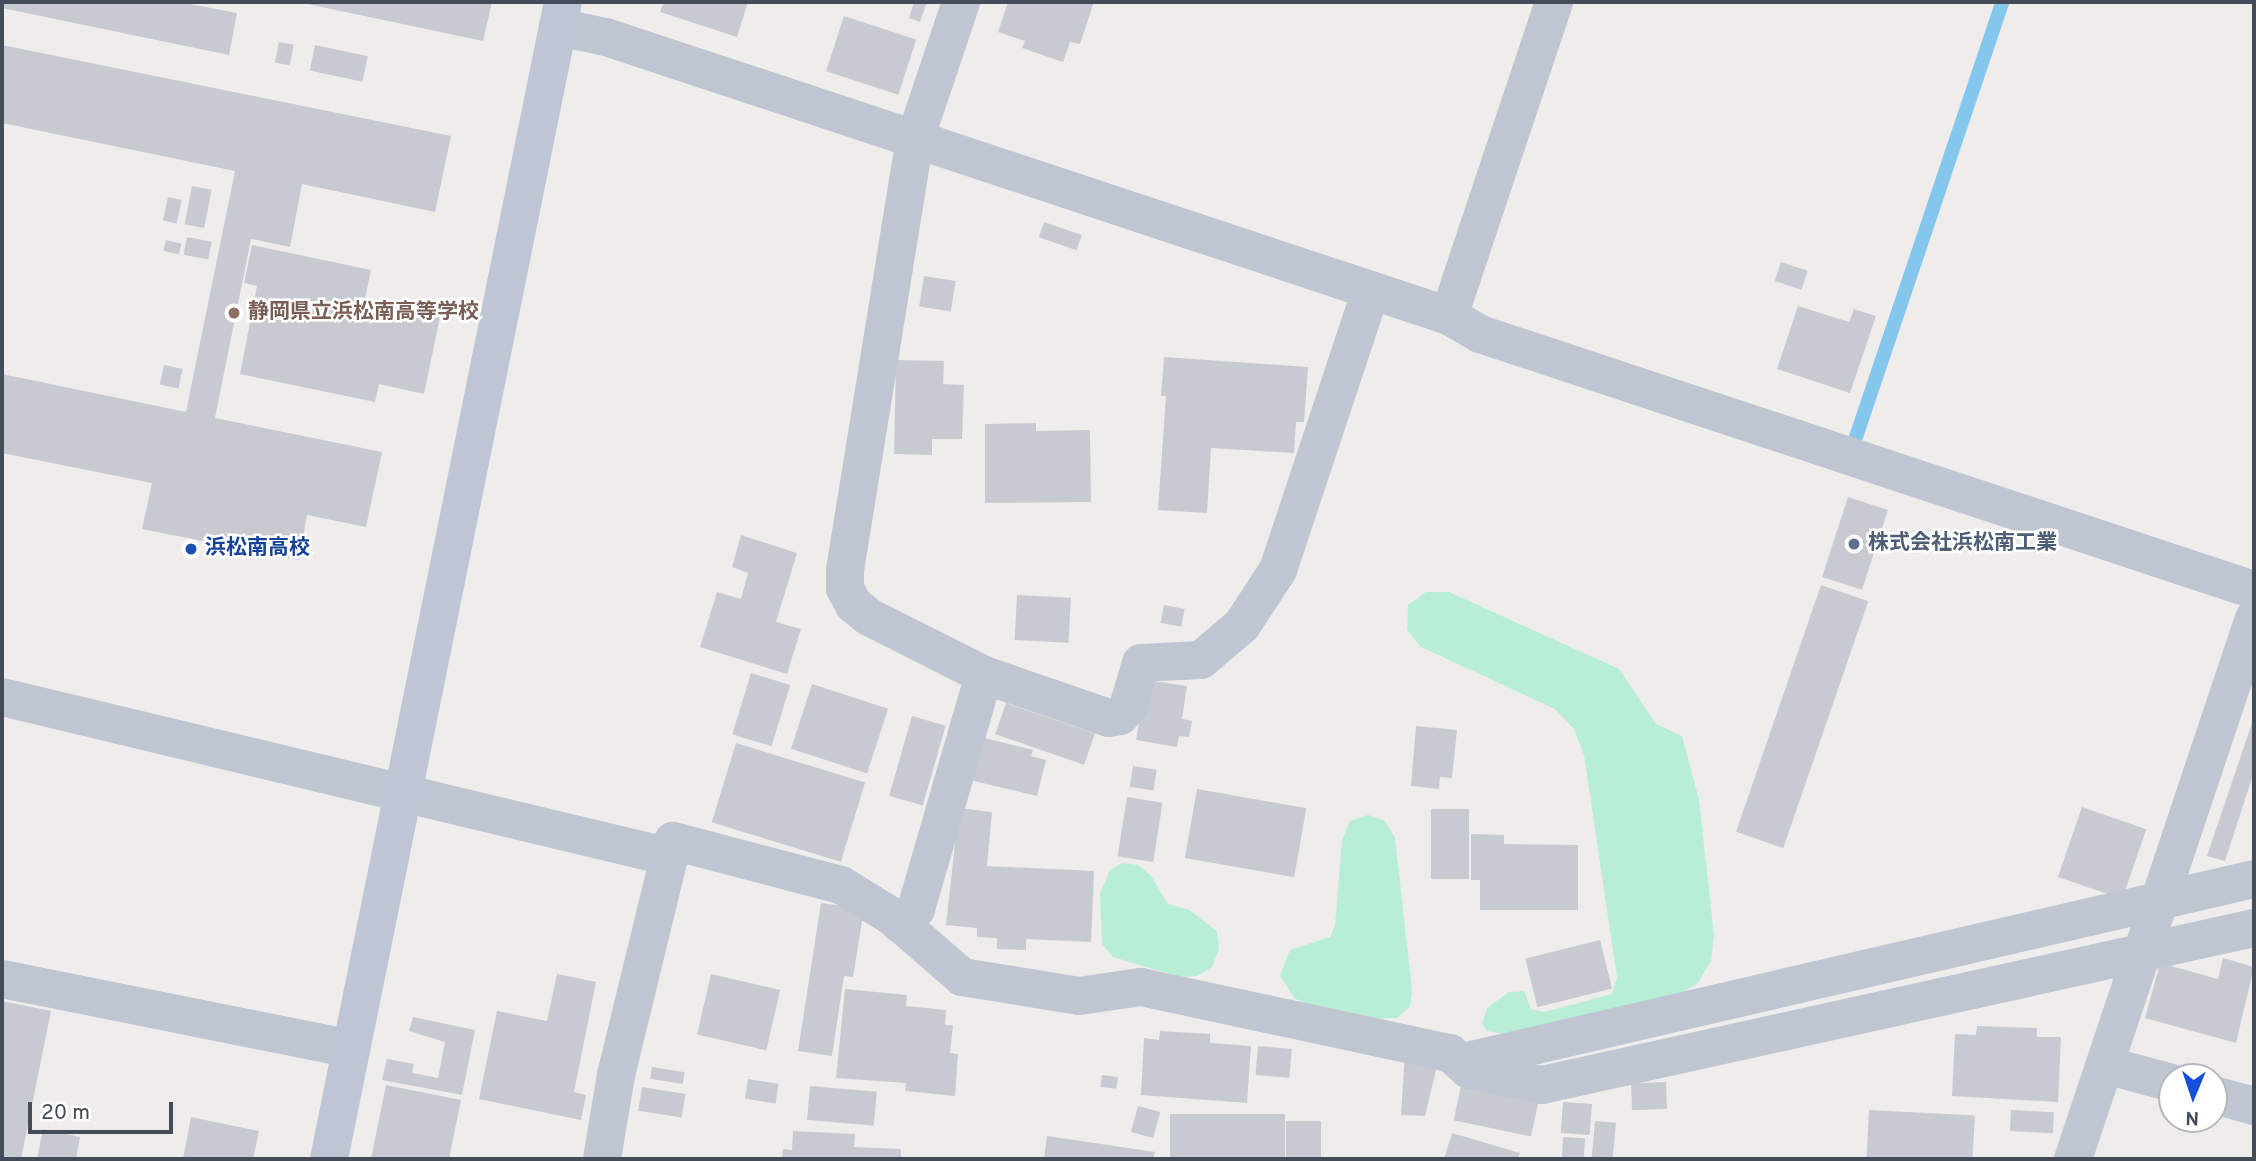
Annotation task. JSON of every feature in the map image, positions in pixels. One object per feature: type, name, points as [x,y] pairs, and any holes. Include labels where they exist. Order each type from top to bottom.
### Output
[{"type":"street","points":[[961,2],[915,139],[845,589],[854,606],[869,617],[984,674],[1109,718],[1120,716],[1128,707],[1141,663],[1201,660],[1242,625],[1278,570],[1371,291]]},
{"type":"street","points":[[1449,316],[1555,2]]},
{"type":"street","points":[[329,1159],[560,14],[606,37],[1449,316],[1480,334],[2254,590]]},
{"type":"street","points":[[2073,1159],[2254,618]]},
{"type":"street","points":[[901,924],[916,909],[984,674]]},
{"type":"street","points":[[2,697],[670,857]]},
{"type":"street","points":[[601,1159],[616,1075],[673,841],[812,875],[869,900],[962,977],[1079,996],[1141,987],[1450,1053],[1469,1070],[1542,1085],[2254,928]]},
{"type":"street","points":[[1463,1062],[2254,879]]},
{"type":"street","points":[[2,979],[351,1049]]},
{"type":"street","points":[[2105,1065],[2158,1079]]},
{"type":"street","points":[[2228,1099],[2254,1106]]},
{"type":"green space","points":[[1426,592],[1449,592],[1619,669],[1656,724],[1682,736],[1699,800],[1714,935],[1711,961],[1698,983],[1675,996],[1505,1034],[1487,1031],[1482,1024],[1487,1008],[1509,992],[1524,991],[1531,1009],[1544,1012],[1612,994],[1617,977],[1584,755],[1574,729],[1555,709],[1421,647],[1407,630],[1408,605]]},
{"type":"green space","points":[[1368,815],[1385,821],[1395,838],[1412,990],[1410,1007],[1397,1018],[1377,1019],[1306,1004],[1294,998],[1280,975],[1290,950],[1330,937],[1335,926],[1342,840],[1350,821]]},
{"type":"green space","points":[[1122,863],[1138,865],[1151,876],[1168,904],[1189,910],[1217,931],[1219,949],[1212,967],[1197,976],[1180,977],[1113,957],[1102,944],[1100,894],[1110,870]]},
{"type":"building","points":[[2,2],[180,2],[237,13],[229,55],[2,8]]},
{"type":"building","points":[[298,2],[492,2],[483,41]]},
{"type":"building","points":[[664,2],[748,2],[737,37],[660,12]]},
{"type":"building","points":[[914,2],[927,2],[920,22],[909,18]]},
{"type":"building","points":[[1008,2],[1094,2],[1080,44],[1070,42],[1063,62],[1022,48],[1025,41],[998,32]]},
{"type":"building","points":[[844,16],[916,39],[898,95],[826,71]]},
{"type":"building","points":[[279,42],[294,45],[290,65],[275,63]]},
{"type":"building","points":[[2,45],[451,136],[435,212],[302,184],[290,247],[251,239],[215,418],[382,452],[366,527],[307,515],[299,560],[142,529],[152,483],[2,453],[2,374],[186,412],[235,171],[2,123]]},
{"type":"building","points":[[315,45],[368,56],[362,82],[310,70]]},
{"type":"building","points":[[192,186],[212,190],[204,228],[185,224]]},
{"type":"building","points":[[168,197],[182,200],[177,223],[163,220]]},
{"type":"building","points":[[1044,222],[1082,235],[1077,250],[1039,237]]},
{"type":"building","points":[[187,237],[212,242],[208,259],[184,255]]},
{"type":"building","points":[[166,240],[182,244],[179,255],[163,251]]},
{"type":"building","points":[[252,245],[371,270],[364,303],[440,317],[424,394],[379,384],[375,402],[240,374],[257,286],[244,283]]},
{"type":"building","points":[[1781,262],[1808,271],[1801,290],[1775,281]]},
{"type":"building","points":[[924,276],[956,281],[951,312],[919,307]]},
{"type":"building","points":[[1798,306],[1849,322],[1854,309],[1876,316],[1850,393],[1777,369]]},
{"type":"building","points":[[1164,357],[1308,367],[1304,422],[1296,422],[1294,453],[1211,448],[1207,513],[1158,510],[1166,396],[1161,396]]},
{"type":"building","points":[[896,360],[944,361],[943,384],[964,385],[962,439],[932,439],[932,455],[894,454]]},
{"type":"building","points":[[164,365],[183,369],[178,389],[160,385]]},
{"type":"building","points":[[1036,423],[1036,431],[1090,430],[1091,502],[985,503],[985,424]]},
{"type":"building","points":[[1848,497],[1888,510],[1862,590],[1822,577]]},
{"type":"building","points":[[741,535],[797,553],[776,622],[801,629],[787,674],[700,647],[717,592],[741,599],[748,573],[732,567]]},
{"type":"building","points":[[1821,585],[1868,601],[1783,848],[1736,832]]},
{"type":"building","points":[[1017,595],[1071,598],[1069,643],[1015,640]]},
{"type":"building","points":[[1164,605],[1185,609],[1181,627],[1161,623]]},
{"type":"building","points":[[751,673],[790,685],[771,746],[732,734]]},
{"type":"building","points":[[1146,680],[1187,686],[1182,719],[1192,721],[1189,737],[1179,736],[1177,747],[1136,740]]},
{"type":"building","points":[[812,684],[888,709],[867,773],[791,749]]},
{"type":"building","points":[[1006,703],[1095,734],[1084,765],[995,734]]},
{"type":"building","points":[[912,716],[946,726],[923,805],[889,796]]},
{"type":"building","points":[[2254,717],[2254,772],[2225,861],[2207,856]]},
{"type":"building","points":[[1416,726],[1457,730],[1452,778],[1440,777],[1439,789],[1411,786]]},
{"type":"building","points":[[980,737],[1033,750],[1031,756],[1046,760],[1037,796],[970,780]]},
{"type":"building","points":[[736,743],[865,782],[841,862],[712,822]]},
{"type":"building","points":[[1133,766],[1157,770],[1153,790],[1130,787]]},
{"type":"building","points":[[1197,789],[1306,808],[1294,877],[1185,858]]},
{"type":"building","points":[[1127,797],[1163,803],[1153,862],[1118,856]]},
{"type":"building","points":[[2082,807],[2146,829],[2122,899],[2058,877]]},
{"type":"building","points":[[959,808],[992,812],[987,866],[1094,871],[1091,942],[1026,939],[1026,950],[997,949],[997,938],[977,937],[977,928],[946,925]]},
{"type":"building","points":[[1431,809],[1469,809],[1469,879],[1431,879]]},
{"type":"building","points":[[1471,834],[1504,835],[1504,844],[1578,845],[1578,910],[1480,910],[1480,880],[1471,880]]},
{"type":"building","points":[[821,903],[864,909],[853,977],[844,976],[832,1056],[798,1051]]},
{"type":"building","points":[[1600,940],[1612,989],[1537,1007],[1525,959]]},
{"type":"building","points":[[2223,958],[2254,967],[2236,1043],[2145,1018],[2160,963],[2218,979]]},
{"type":"building","points":[[557,974],[596,982],[574,1092],[586,1095],[581,1120],[479,1099],[497,1011],[547,1021]]},
{"type":"building","points":[[711,974],[780,990],[766,1050],[697,1034]]},
{"type":"building","points":[[845,989],[907,995],[906,1006],[946,1010],[945,1025],[953,1025],[950,1053],[958,1054],[955,1096],[905,1091],[906,1083],[836,1078]]},
{"type":"building","points":[[2,1001],[51,1011],[21,1159],[2,1159]]},
{"type":"building","points":[[413,1017],[475,1030],[462,1095],[382,1080],[387,1059],[414,1064],[412,1073],[438,1078],[445,1042],[409,1031]]},
{"type":"building","points":[[1977,1026],[2037,1028],[2037,1037],[2061,1037],[2058,1102],[1952,1096],[1955,1034],[1976,1035]]},
{"type":"building","points":[[1160,1031],[1210,1034],[1210,1043],[1251,1046],[1247,1103],[1141,1095],[1144,1038],[1159,1040]]},
{"type":"building","points":[[1258,1046],[1292,1049],[1289,1078],[1255,1075]]},
{"type":"building","points":[[1405,1052],[1439,1058],[1425,1116],[1401,1115]]},
{"type":"building","points":[[652,1067],[685,1072],[683,1084],[650,1079]]},
{"type":"building","points":[[1102,1075],[1118,1077],[1116,1089],[1101,1087]]},
{"type":"building","points":[[748,1079],[779,1084],[775,1104],[745,1099]]},
{"type":"building","points":[[1462,1081],[1539,1097],[1531,1137],[1454,1120]]},
{"type":"building","points":[[1666,1082],[1667,1109],[1632,1110],[1631,1083]]},
{"type":"building","points":[[386,1085],[461,1100],[449,1159],[371,1159]]},
{"type":"building","points":[[810,1086],[877,1092],[874,1126],[807,1120]]},
{"type":"building","points":[[642,1087],[685,1094],[682,1118],[638,1111]]},
{"type":"building","points":[[1563,1102],[1592,1104],[1590,1135],[1561,1133]]},
{"type":"building","points":[[1138,1106],[1160,1112],[1153,1138],[1131,1132]]},
{"type":"building","points":[[1869,1110],[1975,1116],[1973,1159],[1866,1159]]},
{"type":"building","points":[[2011,1110],[2054,1112],[2053,1133],[2010,1131]]},
{"type":"building","points":[[1170,1114],[1285,1114],[1285,1159],[1170,1159]]},
{"type":"building","points":[[191,1117],[259,1131],[253,1159],[183,1159]]},
{"type":"building","points":[[1286,1121],[1321,1121],[1321,1159],[1286,1159]]},
{"type":"building","points":[[1595,1121],[1616,1123],[1613,1159],[1592,1159]]},
{"type":"building","points":[[43,1129],[80,1137],[76,1159],[37,1159]]},
{"type":"building","points":[[793,1131],[855,1134],[854,1147],[901,1149],[901,1159],[782,1159],[783,1149],[792,1150]]},
{"type":"building","points":[[1452,1133],[1520,1153],[1518,1159],[1444,1159]]},
{"type":"building","points":[[1047,1136],[1155,1152],[1153,1159],[1044,1159]]},
{"type":"building","points":[[1563,1137],[1585,1138],[1584,1159],[1562,1159]]},
{"type":"waterway","points":[[1855,440],[2002,2]]},
{"type":"place","name":"静岡県立浜松南高等学校","points":[[234,313]]},
{"type":"place","name":"株式会社浜松南工業","points":[[1854,544]]},
{"type":"place","name":"浜松南高校","points":[[191,549]]}]
